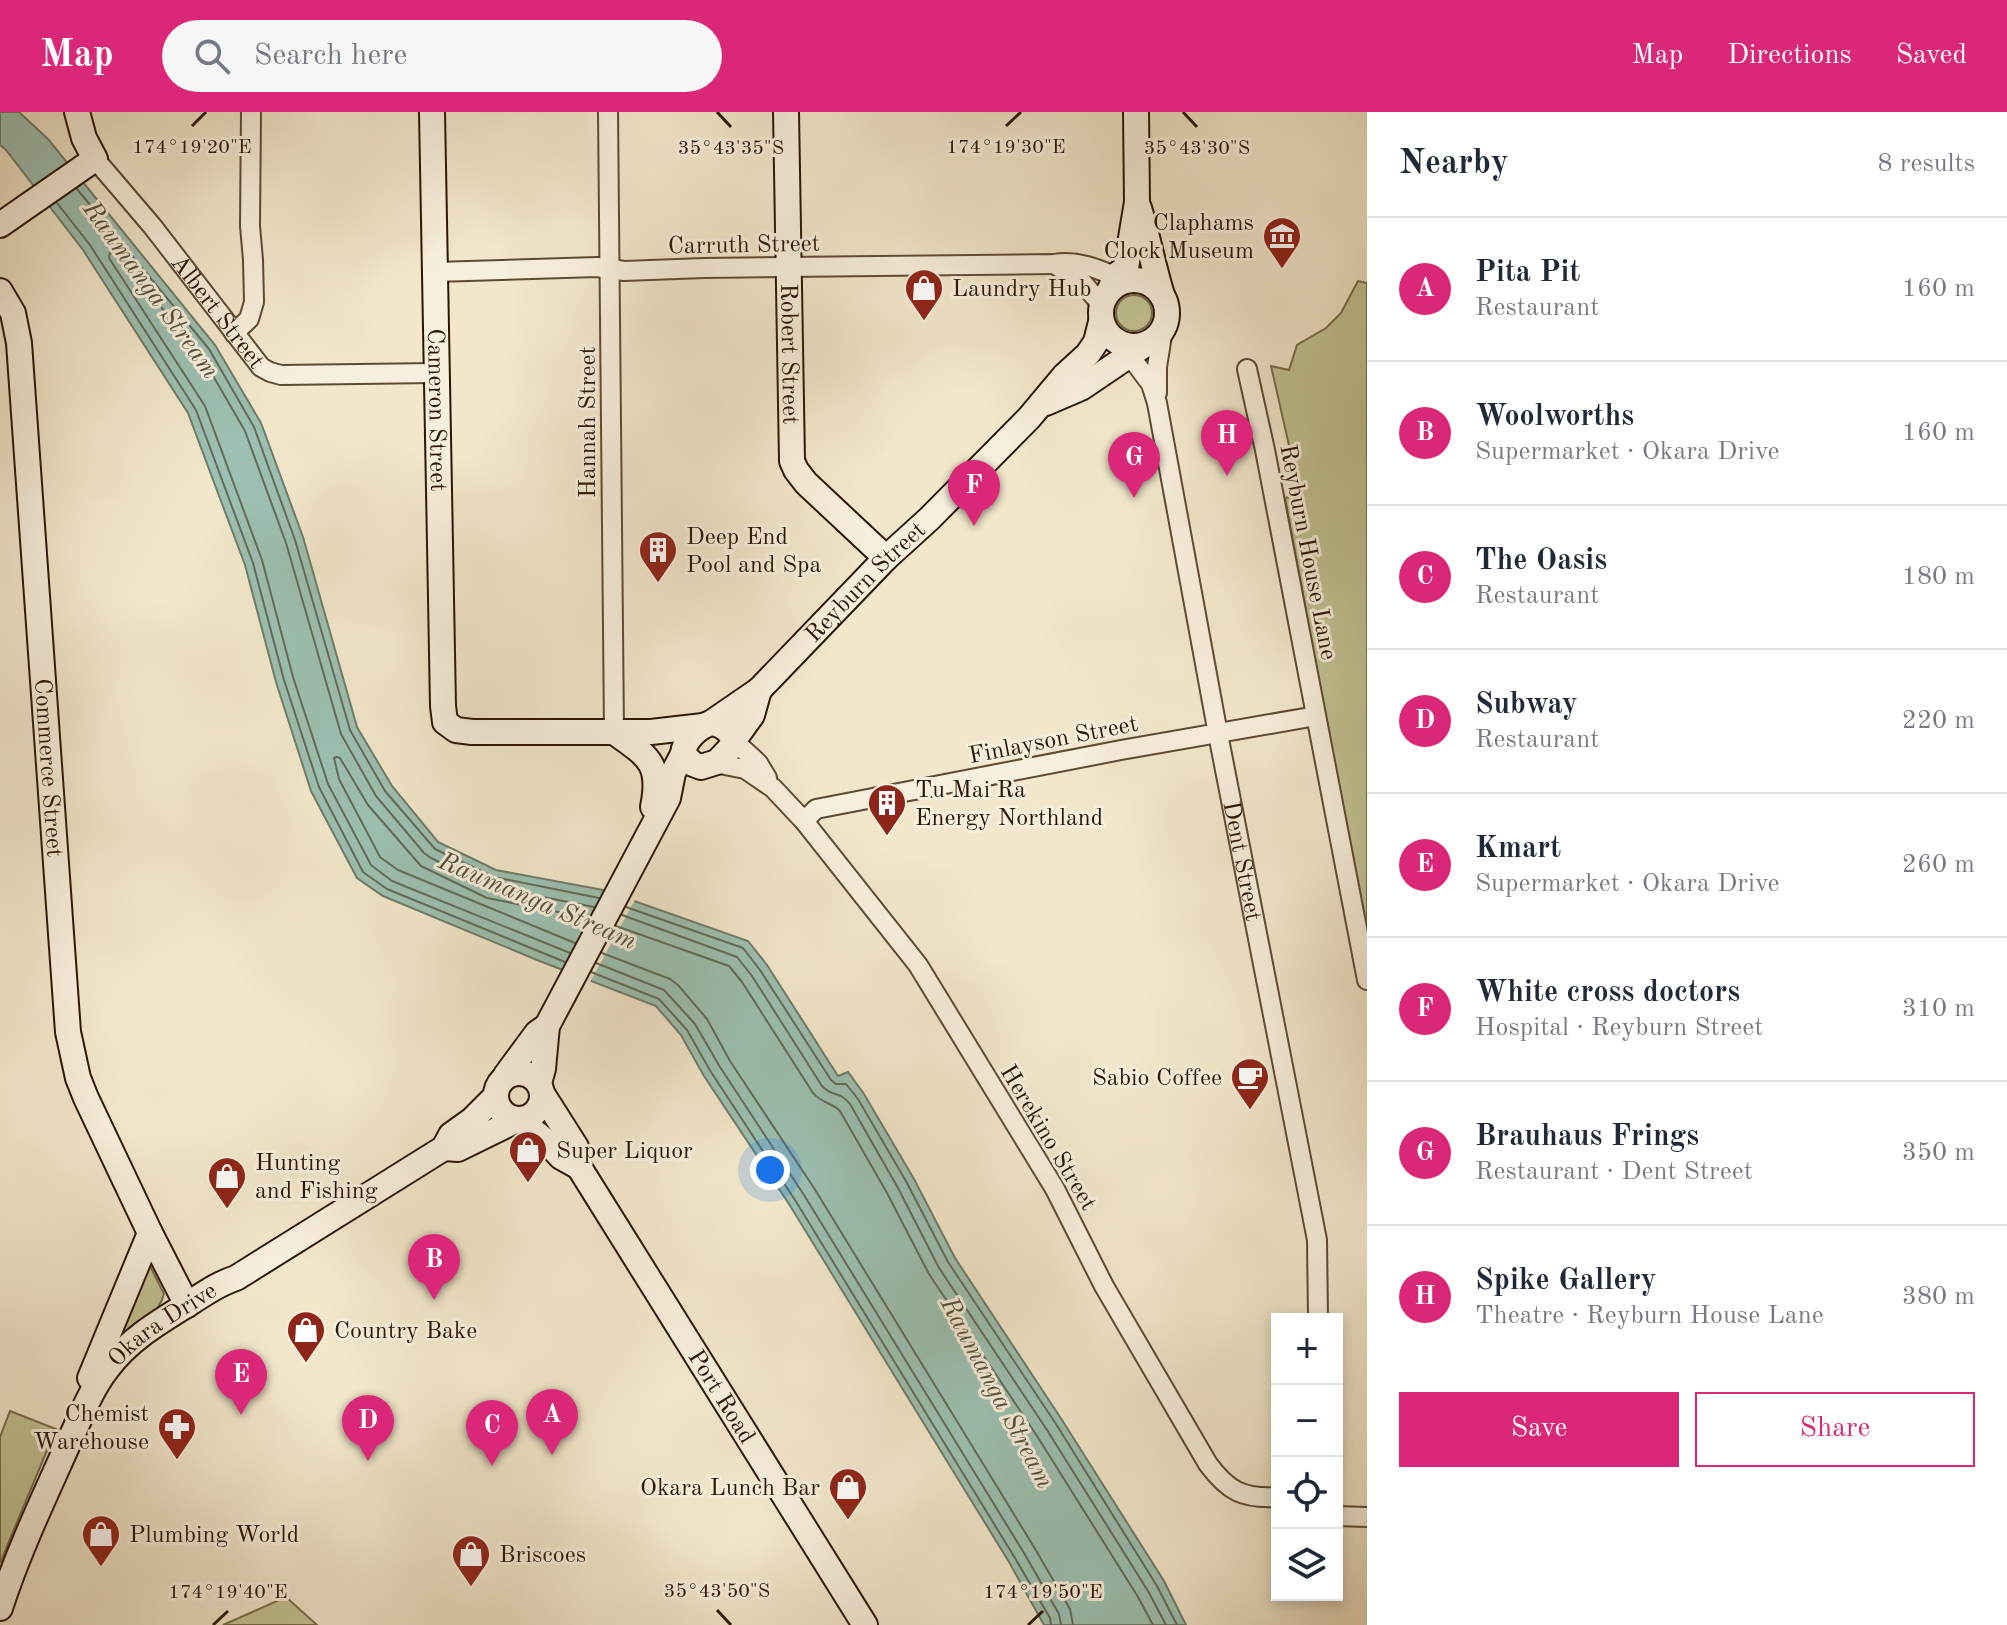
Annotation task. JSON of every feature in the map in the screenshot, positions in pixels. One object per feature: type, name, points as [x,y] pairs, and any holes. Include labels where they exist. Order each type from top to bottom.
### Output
[{"type":"main road","name":"Albert Street","points":[[77,112],[84,138],[86,166]]},
{"type":"main road","name":"Cameron Street","points":[[432,112],[443,706]]},
{"type":"main road","name":"Robert Street","points":[[786,112],[792,461],[806,483],[886,558]]},
{"type":"main road","points":[[1136,112],[1137,202],[1126,268],[1110,295],[1108,335],[1131,348],[1151,342],[1167,321],[1166,303],[1154,271],[1147,232],[1137,202]]},
{"type":"main road","points":[[0,225],[86,166]]},
{"type":"main road","points":[[1110,295],[1135,280],[1146,282],[1162,295]]},
{"type":"main road","name":"Commerce Street","points":[[0,291],[13,313],[19,343],[68,1032],[78,1078],[86,1098],[187,1305]]},
{"type":"main road","name":"Reyburn Street","points":[[443,706],[445,722],[462,732],[651,732],[707,724],[759,690],[886,558],[929,519],[1040,406],[1096,342],[1110,295]]},
{"type":"main road","name":"Reyburn Street","points":[[1040,406],[1081,388],[1131,348]]},
{"type":"main road","name":"Reyburn Street","points":[[734,741],[752,715],[759,690]]},
{"type":"main road","points":[[547,1026],[537,1033],[496,1087],[494,1098],[508,1117],[519,1120],[528,1118],[540,1105],[547,1026],[668,798],[673,773],[685,746],[707,724],[719,724],[725,728],[734,741],[732,747],[668,798]]},
{"type":"main road","points":[[614,732],[649,759],[656,776],[653,806],[642,849]]},
{"type":"main road","name":"Reyburn Street","points":[[614,732],[683,753]]},
{"type":"main road","points":[[683,753],[693,764],[701,767],[713,764]]},
{"type":"main road","points":[[506,1075],[527,1075],[541,1089]]},
{"type":"main road","name":"Port Road","points":[[541,1089],[576,1147],[579,1167],[865,1625]]},
{"type":"main road","name":"Okara Drive","points":[[0,1608],[53,1477],[101,1377],[117,1356],[146,1331],[224,1281],[236,1278],[444,1148],[451,1135],[494,1098]]},
{"type":"main road","name":"Port Road","points":[[519,1120],[561,1157],[579,1167]]},
{"type":"main road","name":"Okara Drive","points":[[444,1148],[458,1149],[519,1120]]},
{"type":"main road","points":[[87,1405],[82,1397],[150,1233]]},
{"type":"street","points":[[234,333],[249,319],[254,302],[250,226],[251,112]]},
{"type":"street","name":"Hannah Street","points":[[608,112],[614,732]]},
{"type":"street","name":"Albert Street","points":[[86,166],[153,227],[261,367],[281,375],[436,373]]},
{"type":"street","name":"Carruth Street","points":[[435,272],[597,267],[624,271],[1068,262],[1078,263],[1110,295]]},
{"type":"street","points":[[1054,264],[1110,295]]},
{"type":"street","name":"Dent Street","points":[[1157,403],[1157,367],[1163,329]]},
{"type":"street","name":"Dent Street","points":[[1131,348],[1151,384],[1157,403],[1317,1240],[1318,1313]]},
{"type":"street","name":"Reyburn House Lane","points":[[1247,369],[1367,980]]},
{"type":"street","name":"Finlayson Street","points":[[804,821],[816,809],[1316,716]]},
{"type":"street","name":"Herekino Street","points":[[734,741],[758,763],[773,788],[804,821],[918,965],[1065,1207],[1104,1286],[1208,1464],[1236,1492],[1250,1497],[1271,1497]]},
{"type":"street","name":"Herekino Street","points":[[713,764],[745,769],[773,788]]},
{"type":"street","points":[[1343,1516],[1367,1517]]},
{"type":"green space","points":[[1358,281],[1367,283],[1367,940],[1285,498],[1300,494],[1271,366],[1289,370],[1297,345],[1326,328],[1341,313]]},
{"type":"green space","points":[[1134,295],[1147,300],[1152,313],[1147,326],[1134,331],[1121,326],[1116,313],[1121,300]]},
{"type":"green space","points":[[147,1260],[164,1294],[161,1303],[141,1324],[109,1346]]},
{"type":"green space","points":[[10,1411],[56,1429],[0,1563],[0,1437]]},
{"type":"green space","points":[[286,1597],[317,1625],[223,1625]]},
{"type":"water","name":"Raumanga Stream","points":[[0,112],[19,112],[48,139],[215,345],[261,423],[303,537],[357,727],[392,786],[438,842],[496,870],[603,890],[748,941],[767,965],[838,1076],[848,1072],[864,1094],[914,1179],[955,1258],[1164,1581],[1186,1625],[1044,1625],[1009,1562],[789,1204],[704,1076],[681,1035],[656,1006],[383,896],[357,878],[311,791],[276,682],[245,565],[188,413],[83,250],[0,145]]},
{"type":"pier","points":[[609,888],[636,898],[589,984],[564,975]]},
{"type":"place","name":"Claphams Clock Museum","points":[[1282,270]]},
{"type":"place","name":"Laundry Hub","points":[[924,322]]},
{"type":"place","name":"Spike Gallery","points":[[1227,476]]},
{"type":"place","name":"Brauhaus Frings","points":[[1134,498]]},
{"type":"place","name":"White cross doctors","points":[[974,526]]},
{"type":"place","name":"Deep End Pool and Spa","points":[[658,584]]},
{"type":"place","name":"Tu Mai Ra Energy Northland","points":[[887,837]]},
{"type":"place","name":"Sabio Coffee","points":[[1250,1111]]},
{"type":"place","name":"Super Liquor","points":[[528,1184]]},
{"type":"place","name":"Hunting and Fishing","points":[[227,1210]]},
{"type":"place","name":"Woolworths","points":[[434,1300]]},
{"type":"place","name":"Country Bake","points":[[306,1364]]},
{"type":"place","name":"Kmart","points":[[241,1415]]},
{"type":"place","name":"Pita Pit","points":[[552,1455]]},
{"type":"place","name":"Chemist Warehouse","points":[[177,1461]]},
{"type":"place","name":"Subway","points":[[368,1461]]},
{"type":"place","name":"The Oasis","points":[[492,1466]]},
{"type":"place","name":"Okara Lunch Bar","points":[[848,1521]]},
{"type":"place","name":"Plumbing World","points":[[101,1568]]},
{"type":"place","name":"Briscoes","points":[[471,1588]]}]
